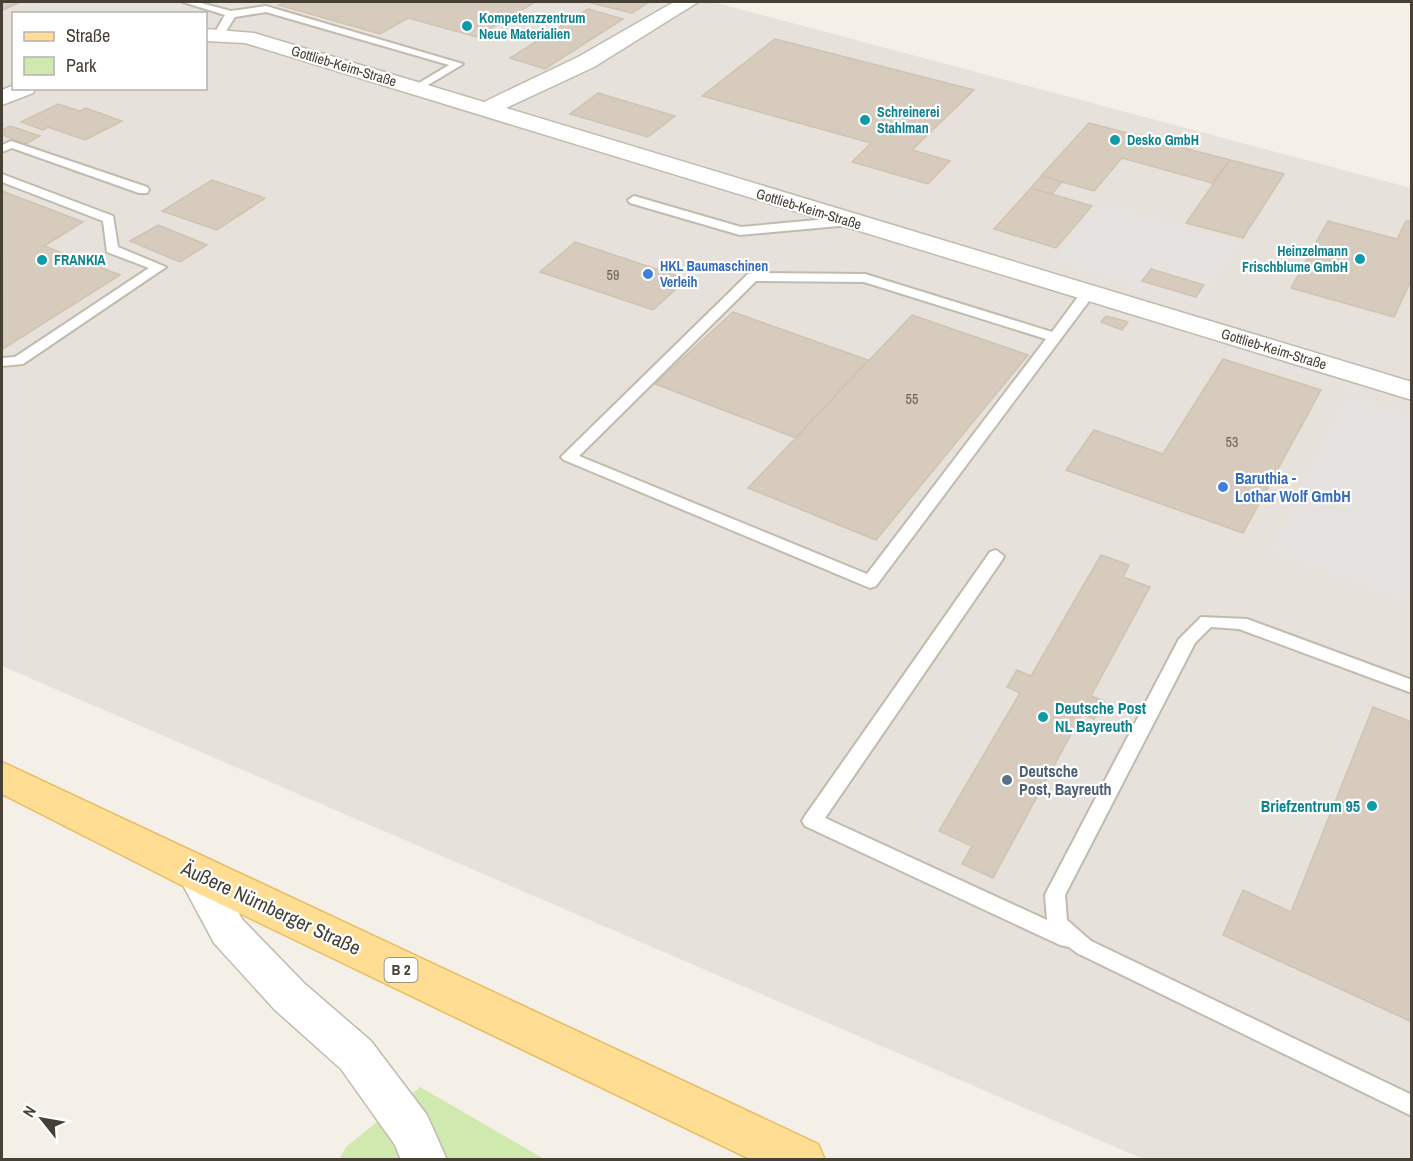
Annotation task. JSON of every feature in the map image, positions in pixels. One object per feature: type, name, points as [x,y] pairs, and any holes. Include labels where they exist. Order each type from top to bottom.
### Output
[{"type":"main road","name":"Äußere Nürnberger Straße","points":[[2,777],[197,874],[802,1160]]},
{"type":"street","points":[[487,109],[586,62],[688,2]]},
{"type":"street","name":"Gottlieb-Keim-Straße","points":[[218,28],[1412,391]]},
{"type":"street","points":[[2,98],[20,90]]},
{"type":"street","points":[[197,874],[228,931],[290,997],[356,1055],[411,1130],[424,1160]]},
{"type":"lane","points":[[188,2],[200,12]]},
{"type":"lane","points":[[218,28],[266,9],[458,64],[418,88]]},
{"type":"lane","points":[[2,149],[11,144],[143,190]]},
{"type":"lane","points":[[2,178],[109,219],[112,249],[159,267],[18,361],[2,362]]},
{"type":"lane","points":[[633,200],[740,231],[850,221]]},
{"type":"lane","points":[[1054,337],[866,278],[753,278],[569,457],[870,582],[1088,293]]},
{"type":"lane","points":[[996,556],[812,821],[1084,947],[1412,1106]]},
{"type":"lane","points":[[1084,947],[1057,924],[1055,895],[1188,639],[1207,621],[1241,623],[1412,687]]},
{"type":"shaded area","points":[[2,2],[713,2],[1411,188],[1411,1159],[1143,1159],[2,666]]},
{"type":"shaded area","points":[[44,2],[230,2],[207,14],[22,12]]},
{"type":"shaded area","points":[[1101,203],[1241,243],[1199,305],[1053,260]]},
{"type":"shaded area","points":[[1230,343],[1368,385],[1364,393],[1225,352]]},
{"type":"shaded area","points":[[1347,396],[1411,416],[1411,601],[1271,552]]},
{"type":"green space","points":[[420,1087],[544,1159],[339,1160],[346,1147]]},
{"type":"building","points":[[2,2],[21,2],[2,10]]},
{"type":"building","name":"Kompetenzzentrum Neue Materialien","points":[[286,2],[535,2],[477,37],[408,18],[380,34],[279,5]]},
{"type":"building","points":[[587,2],[649,2],[632,13]]},
{"type":"building","points":[[588,9],[623,19],[545,69],[510,58]]},
{"type":"building","name":"Schreinerei Stahlman","points":[[775,39],[974,90],[912,150],[950,161],[928,184],[852,162],[871,143],[702,96]]},
{"type":"building","points":[[598,93],[675,116],[648,137],[570,114]]},
{"type":"building","points":[[58,104],[80,111],[86,108],[122,121],[85,140],[48,127],[43,130],[21,122]]},
{"type":"building","name":"Desko GmbH","points":[[1089,123],[1230,160],[1212,183],[1122,158],[1094,191],[1041,176]]},
{"type":"building","points":[[10,126],[40,136],[26,144],[2,135],[2,130]]},
{"type":"building","points":[[1230,160],[1284,174],[1243,238],[1186,223]]},
{"type":"building","points":[[1041,176],[1062,182],[1052,194],[1031,188]]},
{"type":"building","points":[[212,180],[265,198],[217,230],[162,211]]},
{"type":"building","points":[[1031,188],[1092,206],[1056,248],[994,229]]},
{"type":"building","name":"FRANKIA","points":[[2,191],[83,222],[44,246],[120,275],[3,349]]},
{"type":"building","name":"Heinzelmann Frischblume GmbH","points":[[1328,221],[1397,239],[1406,221],[1412,222],[1412,278],[1394,317],[1291,288]]},
{"type":"building","points":[[158,225],[207,245],[180,262],[130,241]]},
{"type":"building","points":[[575,242],[687,279],[653,310],[540,272]]},
{"type":"building","points":[[1151,269],[1204,285],[1196,297],[1142,281]]},
{"type":"building","points":[[733,312],[868,360],[796,438],[655,384]]},
{"type":"building","points":[[912,315],[1028,355],[876,540],[748,488]]},
{"type":"building","points":[[1106,316],[1128,322],[1122,330],[1101,322]]},
{"type":"building","points":[[1223,359],[1321,390],[1243,533],[1066,470],[1094,430],[1163,454]]},
{"type":"building","name":"Deutsche Post NL Bayreuth","points":[[1101,555],[1129,565],[1123,577],[1150,587],[1091,696],[1104,701],[1094,719],[1082,714],[993,878],[962,864],[972,846],[939,831],[1020,693],[1007,687],[1017,670],[1031,676]]},
{"type":"building","name":"Briefzentrum 95","points":[[1373,707],[1412,722],[1412,1022],[1223,935],[1243,890],[1291,912]]},
{"type":"place","name":"Kompetenzzentrum Neue Materialien","points":[[467,26]]},
{"type":"place","name":"Schreinerei Stahlman","points":[[865,120]]},
{"type":"place","name":"Desko GmbH","points":[[1115,140]]},
{"type":"place","name":"Heinzelmann Frischblume GmbH","points":[[1360,259]]},
{"type":"place","name":"FRANKIA","points":[[42,260]]},
{"type":"place","name":"HKL Baumaschinen Verleih","points":[[648,274]]},
{"type":"place","name":"Baruthia - Lothar Wolf GmbH","points":[[1223,487]]},
{"type":"place","name":"Deutsche Post NL Bayreuth","points":[[1043,717]]},
{"type":"place","name":"Deutsche Post, Bayreuth","points":[[1007,780]]},
{"type":"place","name":"Briefzentrum 95","points":[[1372,806]]}]
